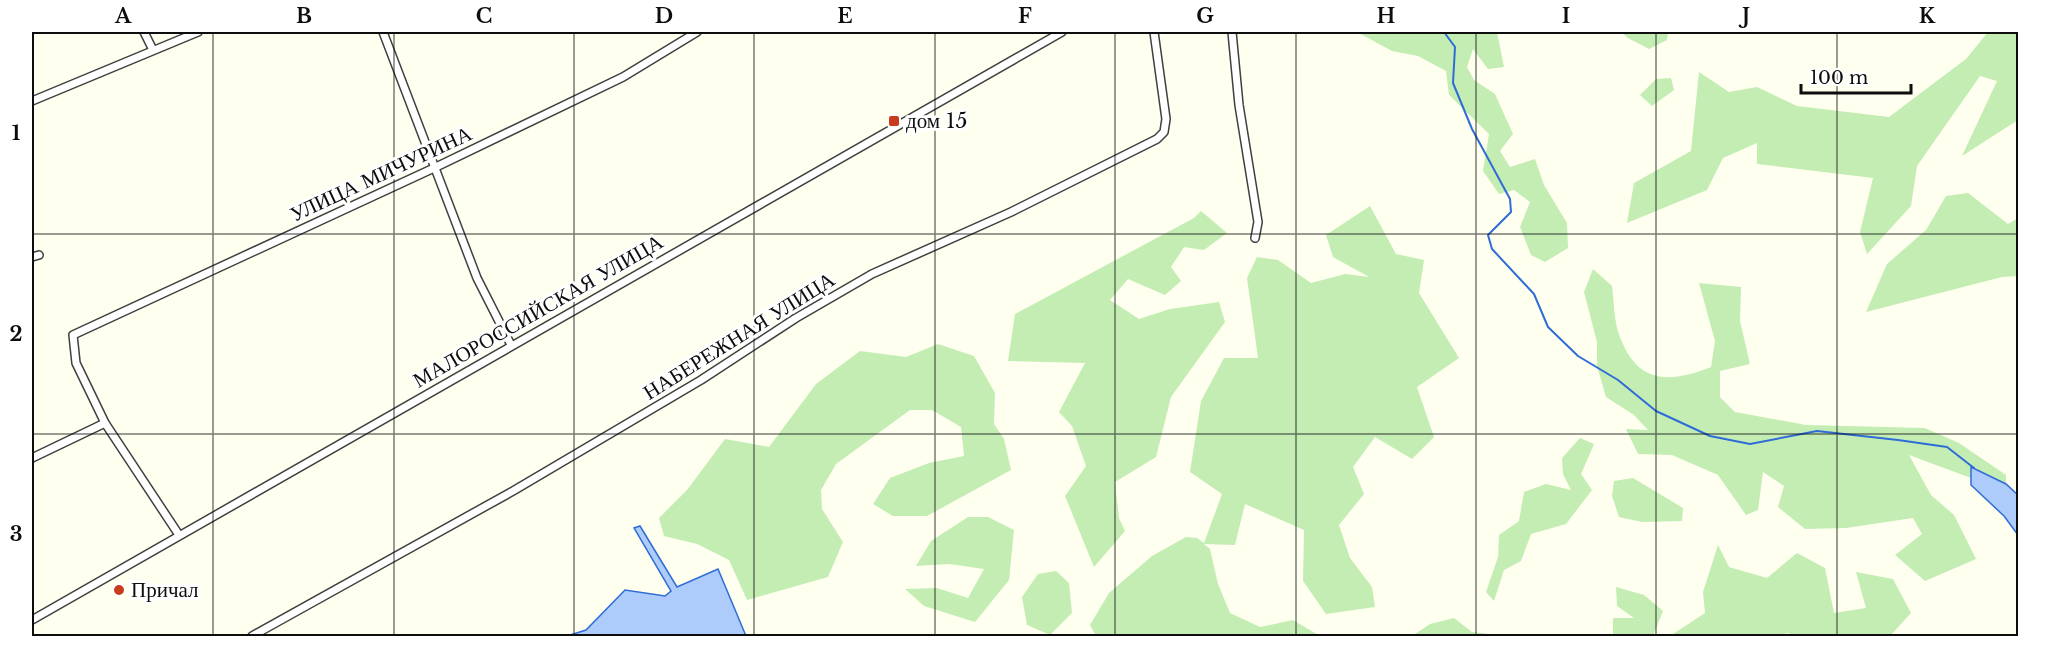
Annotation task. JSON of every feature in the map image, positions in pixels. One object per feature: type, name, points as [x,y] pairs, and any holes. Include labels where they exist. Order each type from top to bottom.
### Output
[{"type":"street","points":[[144,32],[153,50]]},
{"type":"street","points":[[32,101],[198,32]]},
{"type":"street","points":[[383,32],[477,278],[511,345]]},
{"type":"street","name":"УЛИЦА МИЧУРИНА","points":[[105,423],[76,363],[73,334],[434,168],[624,77],[697,32]]},
{"type":"street","name":"МАЛОРОССИЙСКАЯ УЛИЦА","points":[[32,620],[1062,32]]},
{"type":"street","name":"НАБЕРЕЖНАЯ УЛИЦА","points":[[252,636],[523,485],[701,380],[796,318],[872,274],[1011,212],[1157,139],[1164,132],[1166,120],[1154,32]]},
{"type":"street","points":[[1232,32],[1239,105],[1258,222],[1255,238]]},
{"type":"street","points":[[32,458],[105,423],[179,535]]},
{"type":"green space","points":[[1357,32],[1497,32],[1504,67],[1488,69],[1473,49],[1467,67],[1474,80],[1495,94],[1513,134],[1500,151],[1510,167],[1535,159],[1544,185],[1567,223],[1568,248],[1545,262],[1531,255],[1520,227],[1530,202],[1514,190],[1499,194],[1483,171],[1489,134],[1449,95],[1446,71],[1418,56],[1392,51]]},
{"type":"green space","points":[[1621,32],[1668,32],[1667,40],[1649,49]]},
{"type":"green space","points":[[1988,32],[2018,32],[2018,120],[1962,156],[1997,81],[1980,76],[1917,166],[1911,206],[1867,254],[1860,232],[1873,178],[1757,164],[1757,143],[1723,158],[1707,190],[1627,223],[1634,183],[1691,151],[1699,72],[1729,92],[1757,87],[1797,106],[1889,117],[1966,59]]},
{"type":"green space","points":[[1671,78],[1674,90],[1652,106],[1640,95],[1656,79]]},
{"type":"green space","points":[[1968,193],[2008,224],[2018,218],[2018,276],[2002,277],[1866,312],[1887,264],[1926,230],[1946,196]]},
{"type":"green space","points":[[1370,206],[1396,254],[1424,260],[1419,293],[1459,358],[1417,387],[1434,437],[1412,459],[1375,437],[1353,467],[1364,494],[1339,525],[1350,558],[1372,587],[1375,607],[1326,614],[1303,581],[1304,530],[1245,504],[1235,545],[1204,544],[1210,549],[1218,584],[1230,613],[1260,627],[1293,620],[1320,636],[1096,636],[1090,625],[1109,593],[1152,556],[1186,537],[1197,538],[1204,543],[1222,494],[1190,472],[1201,401],[1224,358],[1258,358],[1247,278],[1257,257],[1278,260],[1311,283],[1345,274],[1369,277],[1333,257],[1326,235]]},
{"type":"green space","points":[[1201,211],[1227,233],[1204,250],[1184,247],[1171,267],[1181,281],[1165,295],[1128,279],[1110,300],[1139,319],[1170,309],[1219,302],[1225,322],[1171,397],[1156,457],[1115,482],[1119,518],[1125,531],[1094,567],[1065,496],[1086,466],[1072,426],[1059,412],[1085,363],[1008,361],[1015,314],[1194,218]]},
{"type":"green space","points":[[1593,269],[1612,286],[1615,319],[1620,337],[1627,353],[1646,372],[1657,376],[1682,376],[1711,367],[1715,341],[1699,283],[1741,287],[1740,321],[1750,364],[1720,371],[1720,397],[1735,412],[1806,425],[1925,428],[1959,443],[2006,475],[2006,484],[1975,468],[1971,478],[1909,455],[1931,495],[1954,515],[1976,559],[1925,581],[1895,555],[1922,534],[1913,518],[1846,528],[1805,529],[1778,507],[1784,486],[1763,472],[1758,510],[1746,515],[1718,475],[1672,455],[1638,454],[1626,429],[1648,430],[1634,415],[1606,397],[1597,366],[1597,342],[1584,292]]},
{"type":"green space","points":[[938,344],[974,356],[995,393],[994,424],[1004,439],[1011,470],[927,516],[893,516],[873,504],[890,478],[929,463],[964,456],[961,427],[932,410],[910,410],[836,464],[821,490],[822,509],[843,542],[828,577],[747,600],[729,560],[697,544],[664,536],[659,518],[687,490],[725,439],[769,447],[816,384],[860,351],[906,357]]},
{"type":"green space","points":[[1580,438],[1594,444],[1581,474],[1592,490],[1566,524],[1531,534],[1521,561],[1504,570],[1494,601],[1486,592],[1498,557],[1499,535],[1519,521],[1524,492],[1546,484],[1571,490],[1563,474],[1562,458]]},
{"type":"green space","points":[[1633,478],[1683,508],[1682,521],[1642,522],[1619,517],[1612,496],[1614,481]]},
{"type":"green space","points":[[968,517],[988,517],[1014,530],[1009,580],[975,622],[924,606],[905,589],[937,588],[968,598],[984,569],[949,564],[916,566],[931,541]]},
{"type":"green space","points":[[1718,545],[1729,567],[1767,578],[1797,553],[1825,568],[1834,613],[1866,608],[1856,572],[1893,579],[1911,613],[1890,636],[1793,636],[1788,633],[1777,636],[1670,636],[1705,613],[1703,592]]},
{"type":"green space","points":[[1056,571],[1069,583],[1072,613],[1050,635],[1027,625],[1022,597],[1038,574]]},
{"type":"green space","points":[[1616,587],[1644,595],[1663,611],[1653,636],[1613,636],[1613,618],[1634,618],[1617,606]]},
{"type":"green space","points":[[1454,618],[1472,632],[1505,636],[1412,636],[1430,624]]},
{"type":"water","points":[[1971,467],[2006,484],[2018,495],[2018,535],[2004,516],[1971,485]]},
{"type":"water","points":[[640,526],[677,587],[718,569],[746,636],[567,636],[586,630],[625,590],[665,596],[671,591],[634,528]]},
{"type":"waterway","points":[[1444,32],[1455,47],[1453,83],[1472,129],[1510,199],[1511,212],[1488,235],[1492,249],[1534,294],[1548,327],[1578,356],[1618,380],[1656,411],[1710,436],[1750,444],[1817,431],[1898,440],[1947,447],[1974,468]]},
{"type":"place","name":"дом 15","points":[[894,121]]},
{"type":"place","name":"Причал","points":[[119,590]]}]
